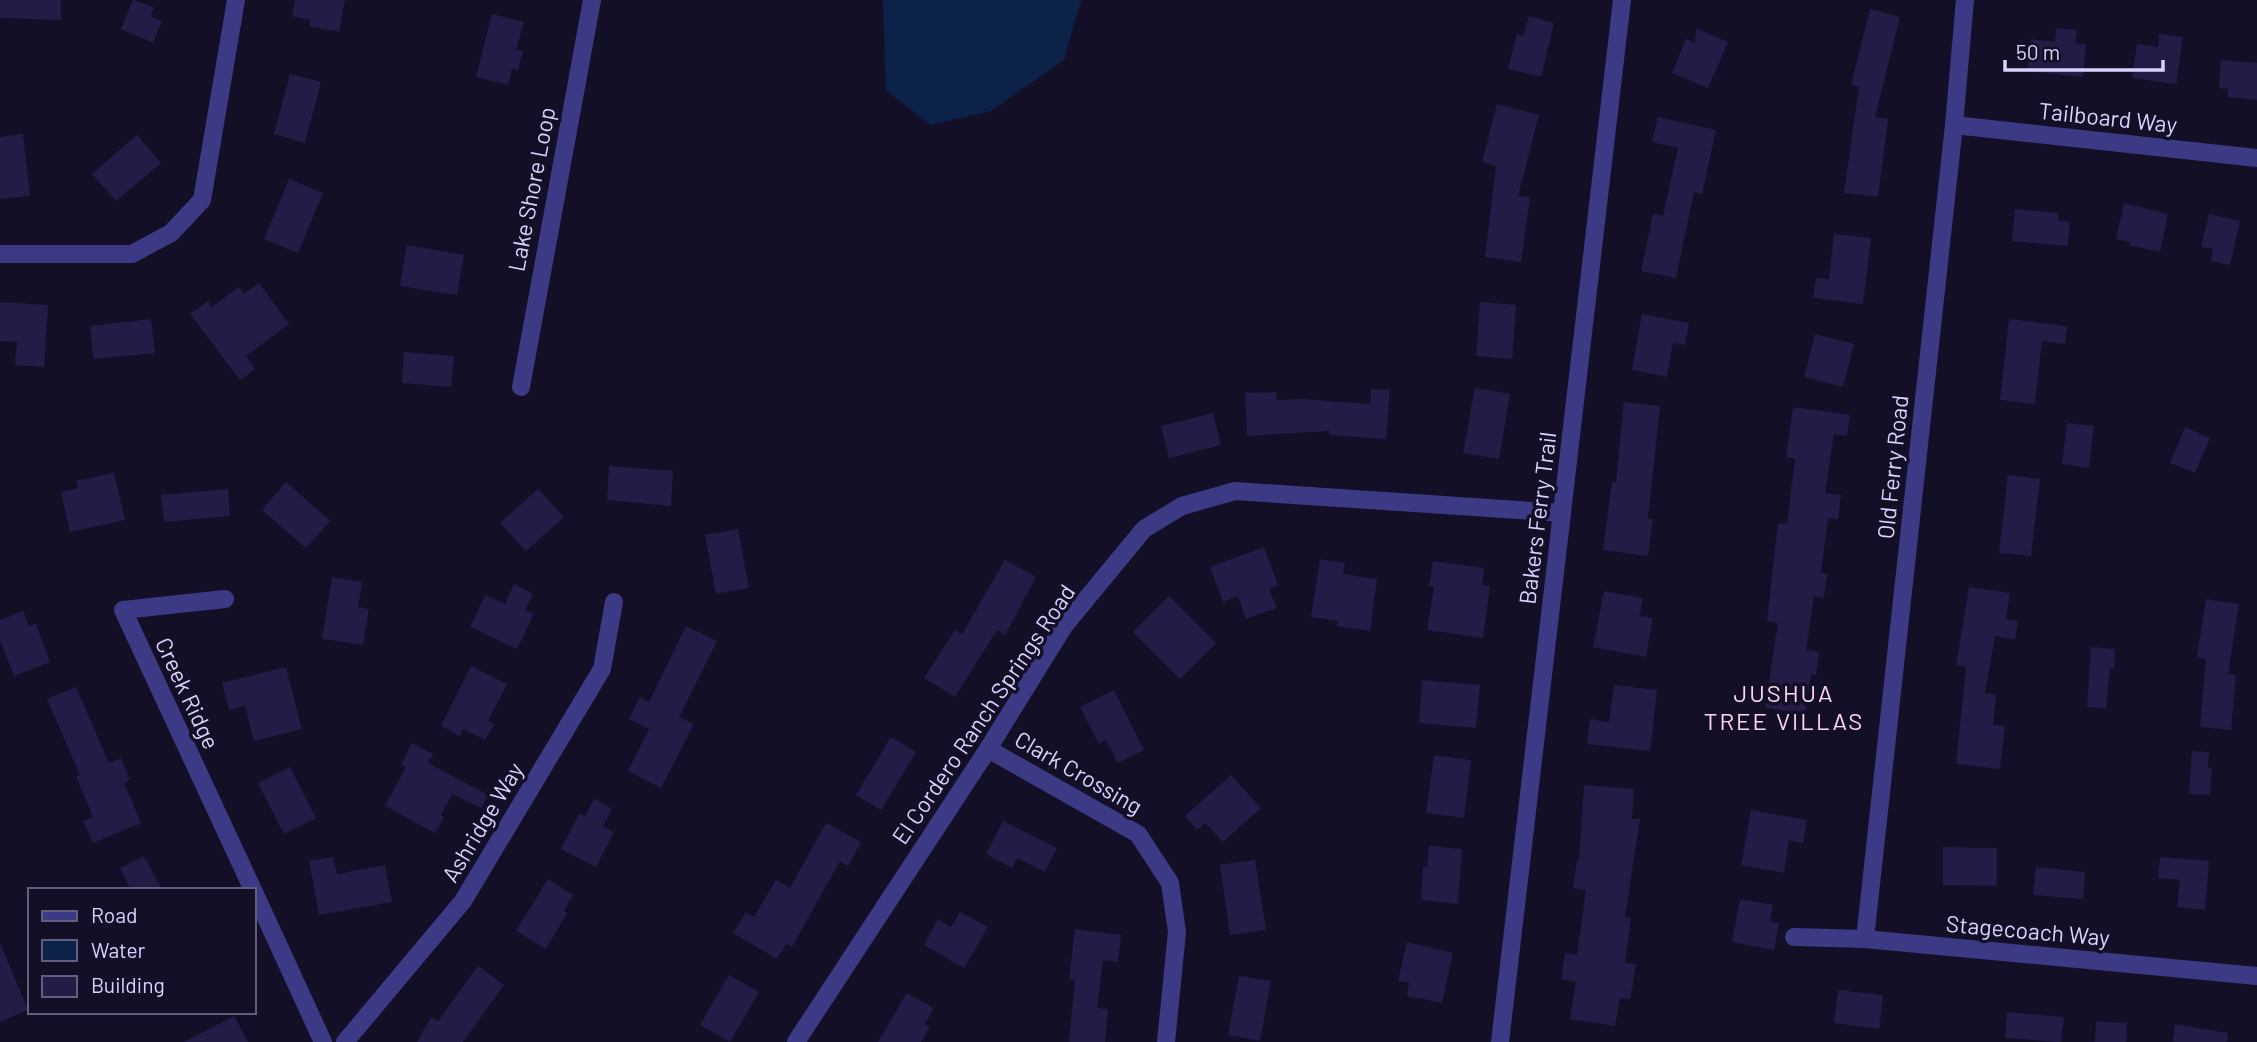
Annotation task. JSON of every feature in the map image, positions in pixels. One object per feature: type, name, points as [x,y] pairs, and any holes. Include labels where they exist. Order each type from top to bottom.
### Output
[{"type":"street","points":[[0,254],[132,254],[171,233],[202,200],[236,0]]},
{"type":"street","name":"Lake Shore Loop","points":[[521,387],[592,0]]},
{"type":"street","name":"Bakers Ferry Trail","points":[[1500,1042],[1622,0]]},
{"type":"street","name":"Old Ferry Road","points":[[1865,939],[1954,125],[1965,0]]},
{"type":"street","name":"Tailboard Way","points":[[1954,125],[2257,158]]},
{"type":"street","name":"El Cordero Ranch Springs Road","points":[[796,1042],[988,748],[1064,626],[1144,529],[1182,506],[1234,491],[1562,513]]},
{"type":"street","name":"Creek Ridge","points":[[225,599],[122,610],[252,888]]},
{"type":"street","name":"Ashridge Way","points":[[345,1042],[463,901],[602,669],[614,602]]},
{"type":"street","name":"Clark Crossing","points":[[988,748],[1138,834],[1170,883],[1177,932],[1166,1042]]},
{"type":"street","name":"Creek Ridge","points":[[256,897],[323,1042]]},
{"type":"street","name":"Stagecoach Way","points":[[1794,937],[1865,939],[2257,975]]},
{"type":"water","points":[[883,0],[1081,0],[1064,60],[991,111],[930,125],[886,90]]},
{"type":"building","points":[[0,0],[61,0],[61,20],[0,18]]},
{"type":"building","points":[[133,0],[154,7],[151,16],[162,21],[153,43],[121,29]]},
{"type":"building","points":[[295,0],[345,0],[339,32],[309,26],[311,20],[292,16]]},
{"type":"building","points":[[1870,9],[1900,17],[1875,117],[1888,119],[1878,197],[1844,193],[1859,87],[1851,85]]},
{"type":"building","points":[[492,14],[524,22],[516,50],[523,51],[518,70],[512,69],[508,85],[476,77]]},
{"type":"building","points":[[1529,16],[1554,23],[1541,77],[1508,69],[1517,34],[1523,36]]},
{"type":"building","points":[[1696,28],[1728,42],[1708,88],[1672,73],[1686,39],[1695,43]]},
{"type":"building","points":[[2056,28],[2077,30],[2075,43],[2086,44],[2083,77],[2028,71],[2031,39],[2055,42]]},
{"type":"building","points":[[2159,34],[2183,37],[2176,84],[2132,78],[2137,44],[2158,47]]},
{"type":"building","points":[[2221,60],[2257,63],[2257,100],[2228,97],[2228,89],[2219,88]]},
{"type":"building","points":[[290,74],[321,82],[305,143],[274,134]]},
{"type":"building","points":[[1497,104],[1539,115],[1518,196],[1530,197],[1521,262],[1485,257],[1496,166],[1482,162]]},
{"type":"building","points":[[1658,117],[1716,130],[1702,194],[1694,192],[1676,278],[1641,271],[1653,214],[1663,216],[1678,148],[1652,142]]},
{"type":"building","points":[[23,134],[30,196],[0,199],[0,137]]},
{"type":"building","points":[[137,135],[161,163],[116,201],[92,174]]},
{"type":"building","points":[[289,179],[323,193],[298,253],[264,239]]},
{"type":"building","points":[[2124,203],[2168,214],[2160,252],[2116,239]]},
{"type":"building","points":[[2015,209],[2058,213],[2058,221],[2070,222],[2068,246],[2012,241]]},
{"type":"building","points":[[2209,214],[2240,221],[2230,265],[2211,261],[2213,249],[2201,247]]},
{"type":"building","points":[[1834,234],[1871,238],[1863,304],[1813,298],[1816,278],[1829,279]]},
{"type":"building","points":[[407,245],[464,255],[457,295],[400,286]]},
{"type":"building","points":[[259,283],[289,324],[246,356],[255,369],[240,380],[190,314],[208,301],[212,307],[239,287],[244,294]]},
{"type":"building","points":[[0,302],[48,305],[44,367],[15,365],[17,342],[0,341]]},
{"type":"building","points":[[1480,302],[1516,305],[1512,359],[1476,356]]},
{"type":"building","points":[[1642,314],[1689,323],[1685,345],[1673,343],[1667,377],[1632,370]]},
{"type":"building","points":[[151,319],[155,353],[93,359],[90,326]]},
{"type":"building","points":[[2009,319],[2067,326],[2065,344],[2042,341],[2035,404],[2000,400]]},
{"type":"building","points":[[1815,334],[1854,344],[1843,387],[1804,377]]},
{"type":"building","points":[[404,352],[454,356],[451,387],[402,383]]},
{"type":"building","points":[[1475,388],[1510,394],[1499,459],[1463,453]]},
{"type":"building","points":[[1371,389],[1390,390],[1386,439],[1329,435],[1329,431],[1247,436],[1245,393],[1276,392],[1277,400],[1370,404]]},
{"type":"building","points":[[1624,402],[1660,406],[1648,519],[1653,519],[1648,556],[1603,550],[1612,482],[1616,482]]},
{"type":"building","points":[[1793,407],[1850,415],[1847,436],[1834,434],[1825,493],[1841,495],[1838,520],[1828,518],[1821,573],[1827,574],[1824,598],[1814,596],[1806,650],[1819,652],[1816,675],[1811,674],[1805,714],[1765,708],[1778,623],[1767,621],[1778,523],[1787,524],[1795,459],[1786,457]]},
{"type":"building","points":[[1213,413],[1221,445],[1169,458],[1161,426]]},
{"type":"building","points":[[2067,423],[2094,426],[2089,468],[2062,464]]},
{"type":"building","points":[[2185,427],[2210,438],[2195,473],[2170,463]]},
{"type":"building","points":[[609,466],[673,471],[671,506],[607,500]]},
{"type":"building","points":[[114,473],[125,520],[70,532],[61,492],[78,488],[76,481]]},
{"type":"building","points":[[2008,475],[2040,479],[2031,556],[1999,553]]},
{"type":"building","points":[[286,482],[330,521],[306,548],[262,510]]},
{"type":"building","points":[[228,489],[230,516],[164,522],[161,495]]},
{"type":"building","points":[[538,489],[564,517],[526,551],[500,523]]},
{"type":"building","points":[[738,529],[749,588],[716,594],[705,535]]},
{"type":"building","points":[[1264,547],[1278,585],[1269,589],[1277,608],[1246,619],[1238,596],[1223,602],[1210,567]]},
{"type":"building","points":[[1320,559],[1345,563],[1343,574],[1377,579],[1370,631],[1337,626],[1338,621],[1311,617]]},
{"type":"building","points":[[1005,560],[1036,577],[1005,635],[997,630],[955,697],[924,678],[955,630],[962,634]]},
{"type":"building","points":[[1433,561],[1484,568],[1482,585],[1490,586],[1483,638],[1427,630],[1434,587],[1429,586]]},
{"type":"building","points":[[332,577],[362,582],[358,607],[369,609],[363,645],[322,639]]},
{"type":"building","points":[[514,584],[533,594],[525,610],[534,614],[517,649],[470,627],[485,595],[505,604]]},
{"type":"building","points":[[1969,587],[2010,593],[2006,619],[2018,621],[2015,640],[1995,636],[1985,693],[1996,695],[1993,725],[2005,726],[2000,769],[1956,764],[1966,667],[1956,665]]},
{"type":"building","points":[[1604,591],[1643,598],[1639,616],[1653,618],[1646,657],[1593,647]]},
{"type":"building","points":[[1169,596],[1216,643],[1180,679],[1133,632]]},
{"type":"building","points":[[2206,599],[2239,604],[2228,674],[2236,675],[2231,730],[2200,727],[2206,659],[2197,657]]},
{"type":"building","points":[[23,611],[29,626],[36,624],[50,662],[14,676],[0,640],[0,620]]},
{"type":"building","points":[[686,626],[717,641],[679,717],[694,724],[661,788],[628,771],[649,729],[629,719],[640,697],[649,702]]},
{"type":"building","points":[[2091,647],[2115,649],[2106,708],[2087,707]]},
{"type":"building","points":[[471,666],[507,684],[488,721],[494,724],[485,740],[463,729],[460,736],[441,726]]},
{"type":"building","points":[[286,667],[302,729],[254,741],[245,706],[229,710],[222,683]]},
{"type":"building","points":[[1422,680],[1480,685],[1476,728],[1419,723]]},
{"type":"building","points":[[1614,685],[1657,690],[1650,751],[1587,744],[1590,719],[1609,722]]},
{"type":"building","points":[[76,687],[109,763],[121,758],[130,780],[124,783],[141,823],[93,843],[83,821],[93,817],[76,776],[80,775],[47,699]]},
{"type":"building","points":[[1114,690],[1144,750],[1118,763],[1106,740],[1099,744],[1080,707]]},
{"type":"building","points":[[891,737],[916,752],[881,810],[856,795]]},
{"type":"building","points":[[412,743],[433,754],[428,763],[488,795],[481,808],[452,794],[435,833],[385,806],[406,767],[401,765]]},
{"type":"building","points":[[2192,751],[2209,752],[2208,768],[2212,768],[2210,795],[2189,794]]},
{"type":"building","points":[[1434,755],[1471,760],[1464,818],[1426,813]]},
{"type":"building","points":[[290,767],[316,818],[284,834],[258,783]]},
{"type":"building","points":[[1231,775],[1261,808],[1223,842],[1205,823],[1197,830],[1185,816]]},
{"type":"building","points":[[1584,785],[1634,789],[1632,819],[1640,819],[1625,917],[1631,918],[1625,963],[1636,964],[1630,1000],[1620,998],[1615,1026],[1570,1019],[1576,982],[1561,979],[1565,953],[1577,955],[1586,890],[1573,888],[1579,860]]},
{"type":"building","points":[[594,799],[612,809],[603,826],[614,832],[596,867],[561,849],[579,814],[585,816]]},
{"type":"building","points":[[1751,810],[1807,820],[1803,843],[1789,840],[1784,873],[1741,865]]},
{"type":"building","points":[[1003,821],[1057,848],[1045,872],[1017,858],[1012,868],[986,854]]},
{"type":"building","points":[[826,823],[861,842],[848,866],[840,861],[792,947],[786,944],[777,959],[733,933],[746,912],[754,917],[776,880],[790,888]]},
{"type":"building","points":[[1429,846],[1462,849],[1458,904],[1421,900],[1423,867],[1427,867]]},
{"type":"building","points":[[1943,847],[1997,848],[1997,886],[1943,885]]},
{"type":"building","points":[[144,856],[161,888],[130,888],[120,868]]},
{"type":"building","points":[[333,857],[337,874],[385,865],[392,902],[319,915],[309,861]]},
{"type":"building","points":[[2160,857],[2209,861],[2205,910],[2177,907],[2180,880],[2158,878]]},
{"type":"building","points":[[1255,860],[1266,930],[1230,935],[1220,865]]},
{"type":"building","points":[[2036,867],[2085,872],[2083,899],[2033,895]]},
{"type":"building","points":[[548,879],[573,895],[564,911],[567,913],[546,949],[516,931]]},
{"type":"building","points":[[1740,899],[1773,905],[1770,922],[1779,923],[1774,950],[1732,942]]},
{"type":"building","points":[[960,912],[988,927],[964,968],[924,945],[938,919],[951,927]]},
{"type":"building","points":[[1075,929],[1121,935],[1118,962],[1103,960],[1097,1008],[1108,1009],[1105,1042],[1069,1042],[1075,980],[1069,979]]},
{"type":"building","points":[[1407,942],[1453,953],[1442,1003],[1407,996],[1409,983],[1398,981]]},
{"type":"building","points":[[0,943],[28,1010],[0,1022]]},
{"type":"building","points":[[478,966],[504,985],[463,1042],[417,1042],[431,1017],[438,1021]]},
{"type":"building","points":[[729,975],[759,992],[730,1042],[700,1025]]},
{"type":"building","points":[[1239,976],[1271,981],[1260,1041],[1228,1035]]},
{"type":"building","points":[[1838,990],[1883,995],[1879,1029],[1834,1023]]},
{"type":"building","points":[[907,993],[934,1008],[925,1024],[930,1027],[921,1042],[878,1042]]},
{"type":"building","points":[[2007,1012],[2064,1017],[2061,1042],[2005,1038]]},
{"type":"building","points":[[234,1016],[248,1042],[184,1042]]},
{"type":"building","points":[[2096,1021],[2127,1023],[2126,1042],[2095,1042]]},
{"type":"building","points":[[2175,1024],[2228,1033],[2227,1042],[2173,1042]]},
{"type":"district","name":"JUSHUA TREE VILLAS","points":[[1784,706]]}]
